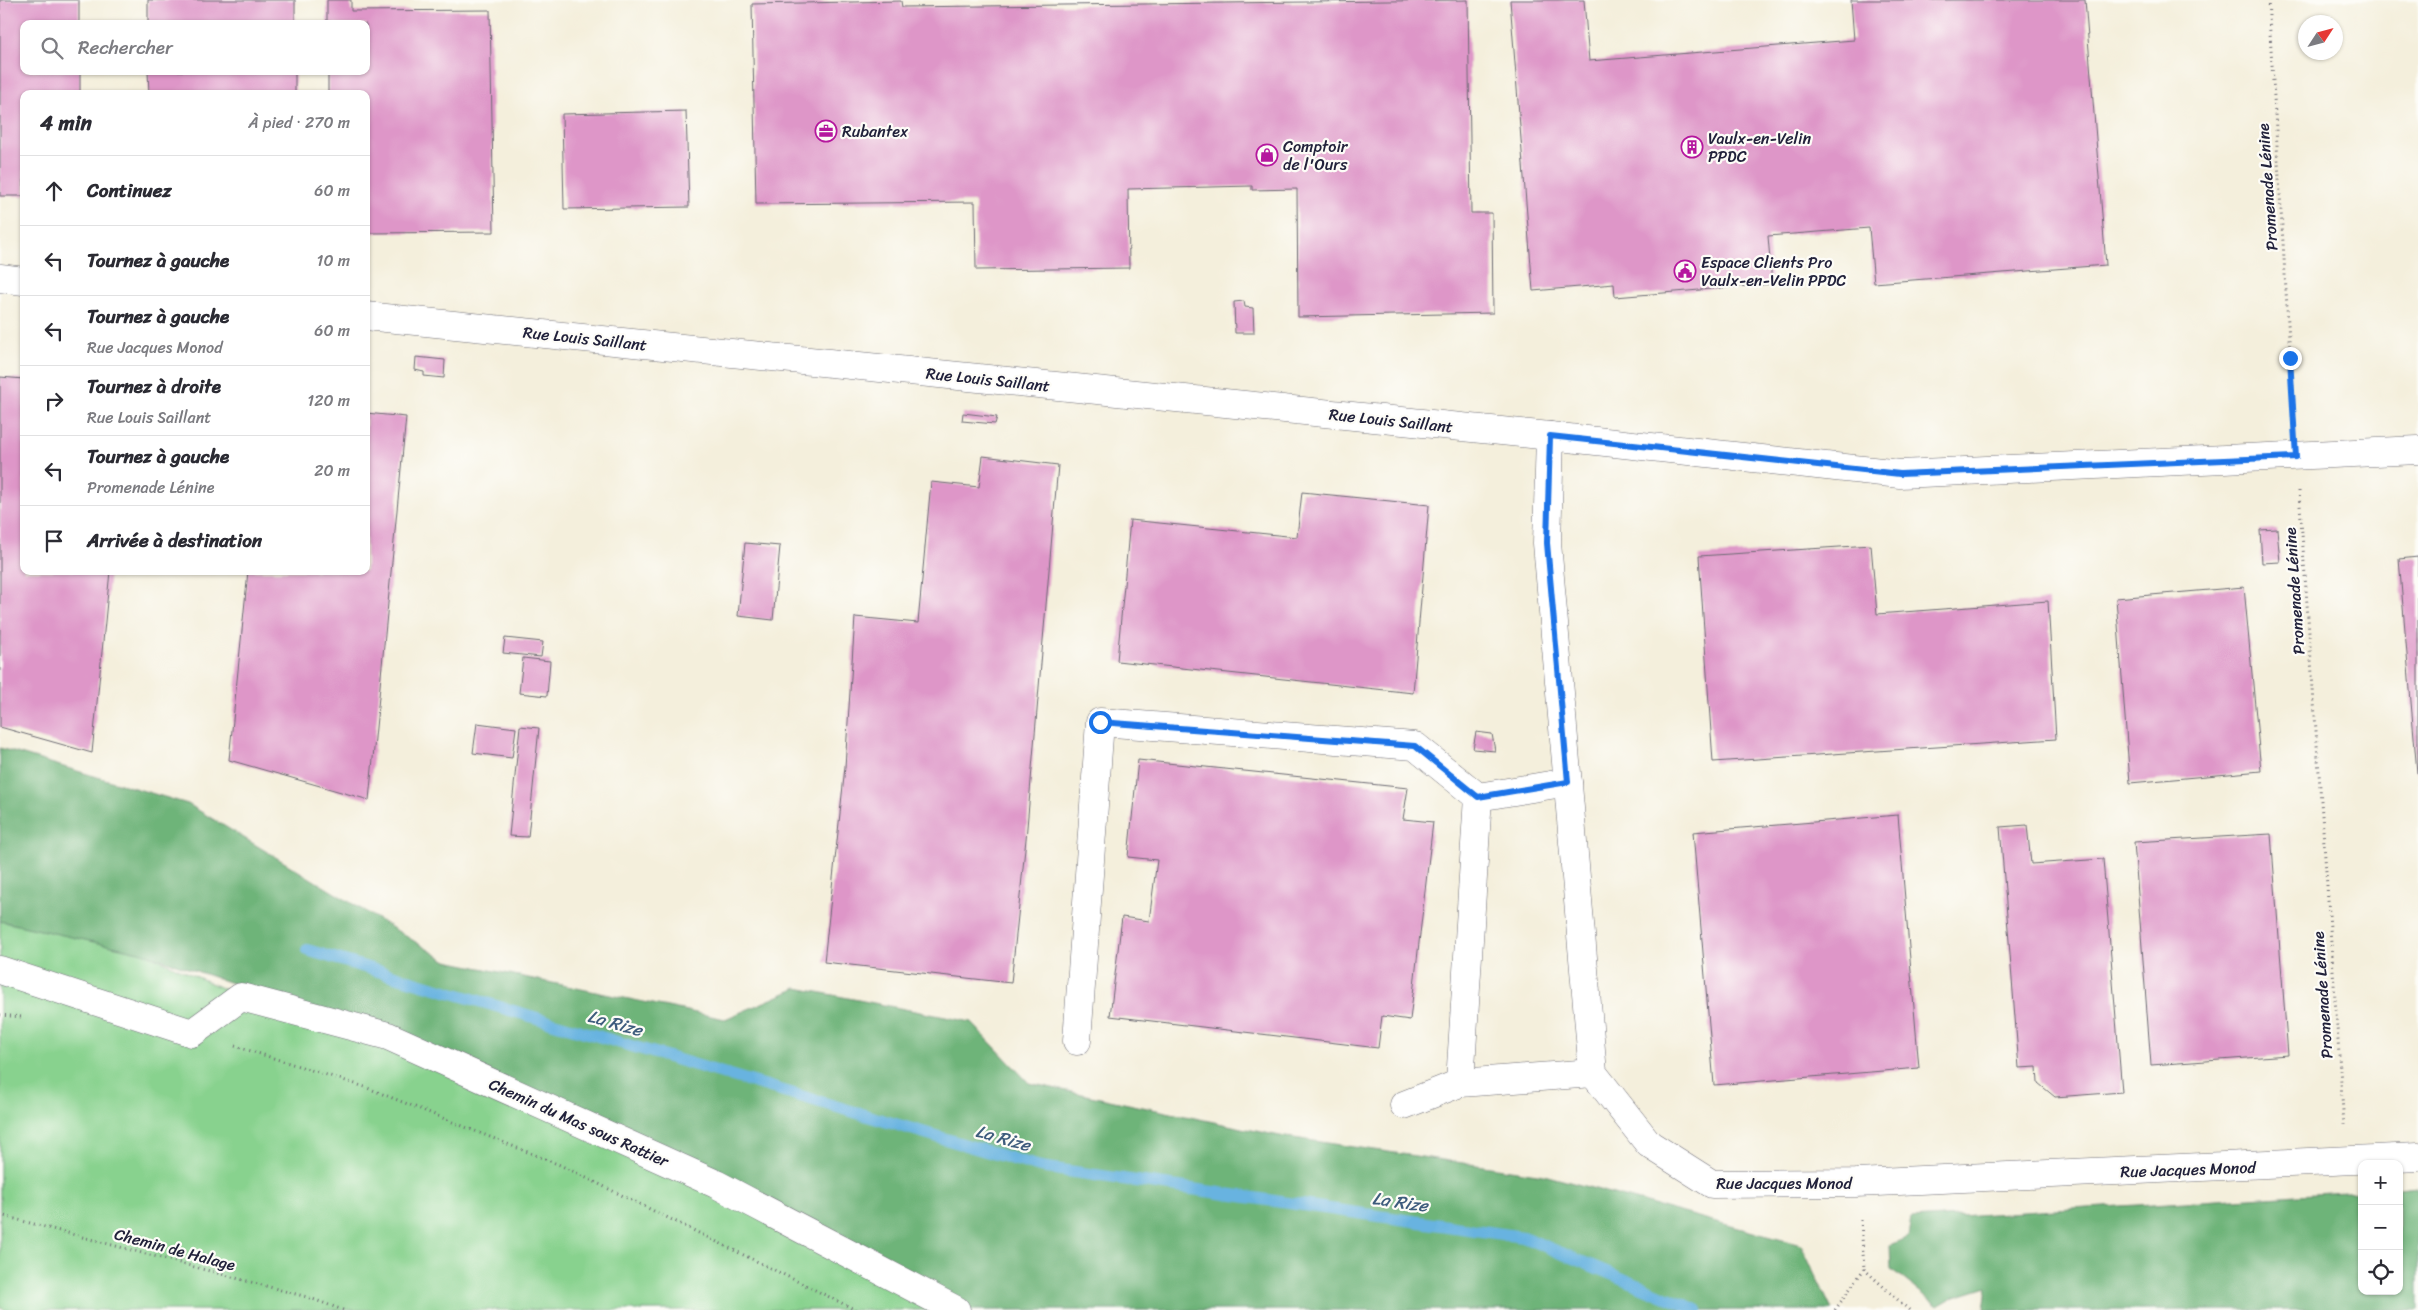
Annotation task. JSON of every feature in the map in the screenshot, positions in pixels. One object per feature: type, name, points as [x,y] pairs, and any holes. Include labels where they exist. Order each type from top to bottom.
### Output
[{"type":"street","points":[[0,278],[20,280]]},
{"type":"street","name":"Rue Louis Saillant","points":[[370,316],[1550,436],[1900,474],[2418,450]]},
{"type":"street","points":[[1404,1105],[1460,1083],[1593,1073],[1547,543],[1550,436]]},
{"type":"street","points":[[1077,1041],[1100,722],[1415,746],[1478,797],[1568,782]]},
{"type":"street","points":[[1460,1083],[1478,797]]},
{"type":"street","points":[[0,970],[192,1033]]},
{"type":"street","name":"Chemin du Mas sous Rattier","points":[[192,1033],[240,997],[388,1036],[716,1184],[956,1310]]},
{"type":"street","name":"Rue Jacques Monod","points":[[1593,1073],[1649,1144],[1712,1184],[1856,1183],[2346,1162],[2418,1157]]},
{"type":"path","name":"Promenade Lénine","points":[[2268,0],[2296,457],[2346,1162]]},
{"type":"path","points":[[192,1033],[366,1087],[560,1165],[856,1310]]},
{"type":"path","points":[[1835,1310],[1864,1269],[1863,1234],[1856,1183]]},
{"type":"path","name":"Chemin de Halage","points":[[0,1215],[307,1297],[343,1310]]},
{"type":"path","points":[[1864,1269],[1909,1310]]},
{"type":"green space","points":[[0,748],[188,804],[447,961],[725,1019],[797,988],[971,1022],[1029,1083],[1280,1136],[1544,1175],[1801,1245],[1832,1310],[956,1310],[388,1036],[143,953],[0,921]]},
{"type":"green space","points":[[0,921],[143,952],[241,997],[388,1036],[956,1310],[6,1310],[0,1308]]},
{"type":"green space","points":[[2418,1187],[2418,1310],[1984,1310],[1987,1286],[1955,1296],[1938,1306],[1891,1269],[1890,1245],[1908,1237],[1911,1219],[2358,1191],[2358,1295],[2403,1295],[2403,1189]]},
{"type":"building","points":[[0,0],[79,0],[79,20],[20,20],[20,75],[80,75],[80,90],[20,90],[20,196],[0,196]]},
{"type":"building","points":[[148,0],[295,0],[295,20],[148,20]]},
{"type":"building","points":[[327,0],[351,0],[351,11],[490,10],[494,232],[370,233],[370,90],[328,90],[328,75],[370,75],[370,20],[327,20]]},
{"type":"building","points":[[1468,0],[1471,213],[1492,213],[1493,313],[1298,317],[1297,189],[1252,190],[1252,186],[1128,189],[1129,268],[976,270],[975,202],[756,204],[752,4],[901,1],[902,7]]},
{"type":"building","points":[[1510,0],[1584,0],[1589,61],[1854,40],[1851,0],[2085,0],[2106,265],[1874,283],[1869,228],[1768,236],[1772,284],[1615,297],[1614,284],[1533,291]]},
{"type":"building","points":[[148,75],[295,75],[295,90],[149,90]]},
{"type":"building","points":[[686,111],[689,207],[564,209],[562,114]]},
{"type":"building","points":[[1244,301],[1245,307],[1253,308],[1254,333],[1235,333],[1234,302]]},
{"type":"building","points":[[416,357],[445,360],[444,378],[424,376],[424,372],[415,370]]},
{"type":"building","points":[[0,377],[20,379],[20,575],[110,575],[92,753],[0,727]]},
{"type":"building","points":[[370,413],[406,417],[369,800],[229,760],[248,575],[370,575]]},
{"type":"building","points":[[963,413],[997,417],[995,424],[962,421]]},
{"type":"building","points":[[983,456],[1058,465],[1026,839],[1011,983],[824,962],[845,767],[855,617],[918,623],[931,482],[979,487]]},
{"type":"building","points":[[1302,492],[1429,505],[1413,693],[1117,661],[1130,520],[1297,537]]},
{"type":"building","points":[[2277,529],[2280,562],[2262,563],[2260,530]]},
{"type":"building","points":[[745,543],[780,546],[773,620],[738,616]]},
{"type":"building","points":[[1871,545],[1877,614],[2048,601],[2056,739],[1713,762],[1699,556]]},
{"type":"building","points":[[2418,557],[2418,773],[2417,773],[2399,559]]},
{"type":"building","points":[[2244,587],[2261,771],[2130,783],[2116,598]]},
{"type":"building","points":[[505,638],[543,642],[541,657],[503,653]]},
{"type":"building","points":[[523,658],[550,661],[547,696],[519,693]]},
{"type":"building","points":[[477,723],[516,728],[512,758],[473,753]]},
{"type":"building","points":[[520,726],[539,728],[528,837],[509,836]]},
{"type":"building","points":[[1476,732],[1492,734],[1495,751],[1473,749]]},
{"type":"building","points":[[1138,760],[1408,788],[1403,819],[1433,822],[1410,1020],[1382,1016],[1378,1048],[1110,1016],[1122,917],[1149,921],[1157,860],[1128,857]]},
{"type":"building","points":[[1898,815],[1919,1068],[1714,1085],[1693,832]]},
{"type":"building","points":[[2027,825],[2031,864],[2103,859],[2122,1092],[2055,1097],[2038,1083],[2037,1067],[2019,1068],[2000,827]]},
{"type":"building","points":[[2271,834],[2288,1055],[2151,1065],[2134,842]]},
{"type":"waterway","name":"La Rize","points":[[307,950],[1040,1167],[1523,1237],[1697,1310]]},
{"type":"place","name":"Rubantex","points":[[826,131]]},
{"type":"place","name":"Vaulx-en-Velin PPDC","points":[[1692,147]]},
{"type":"place","name":"Comptoir de l'Ours","points":[[1267,155]]},
{"type":"place","name":"Espace Clients Pro Vaulx-en-Velin PPDC","points":[[1685,271]]},
{"type":"route","points":[[1100,722],[1415,746],[1478,797],[1568,782],[1547,543],[1550,436],[1900,474],[2296,457],[2290,358]]}]
